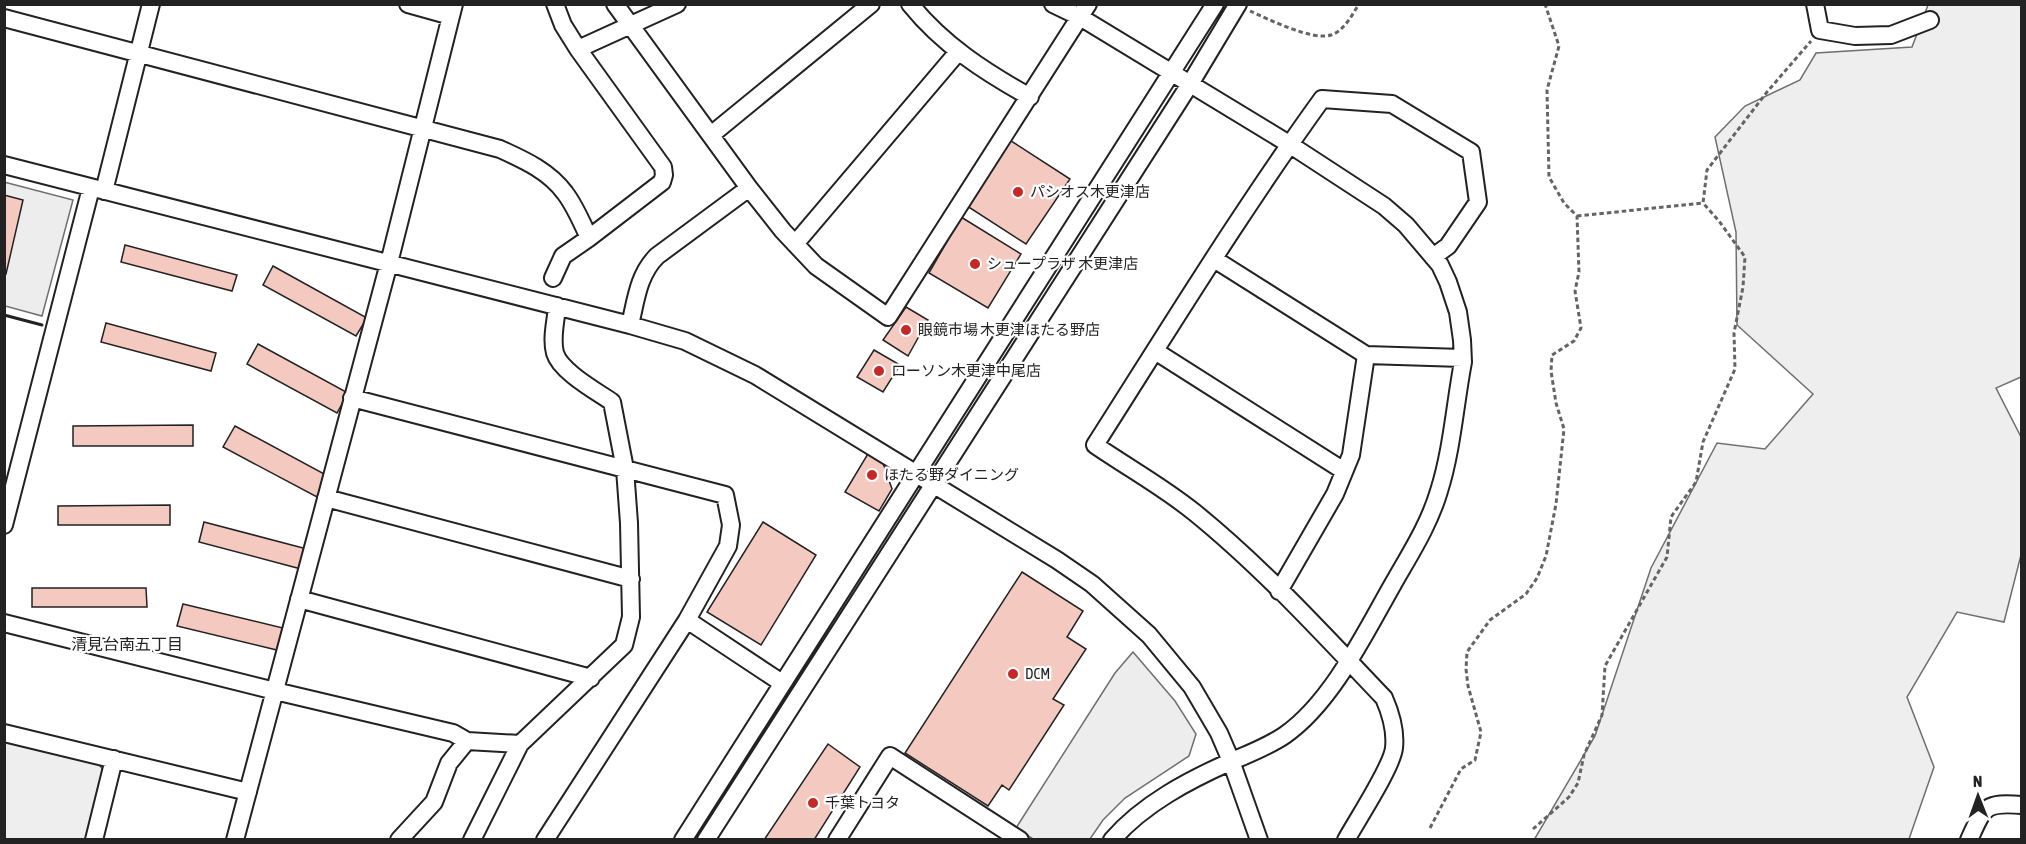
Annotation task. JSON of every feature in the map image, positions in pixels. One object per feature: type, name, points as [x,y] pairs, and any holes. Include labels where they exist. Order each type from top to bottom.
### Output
[{"type":"street","points":[[4,525],[97,189],[139,54],[151,4]]},
{"type":"street","points":[[235,840],[389,263],[453,10],[408,4]]},
{"type":"street","points":[[553,278],[563,256],[662,182],[664,175],[663,167],[578,49],[563,25],[555,4]]},
{"type":"street","points":[[615,4],[749,189],[795,244],[816,266],[888,317],[1084,11]]},
{"type":"street","points":[[578,49],[677,4]]},
{"type":"street","points":[[711,135],[871,4]]},
{"type":"street","points":[[910,4],[934,31],[958,52],[1030,97]]},
{"type":"street","points":[[1053,4],[1084,11],[1170,73],[1289,144],[1384,206],[1406,225],[1440,265],[1458,312],[1462,340],[1462,358],[1443,478],[1429,520],[1349,662],[1307,715],[1287,733],[1265,747],[1231,761],[1160,799],[1137,814],[1112,840]]},
{"type":"street","points":[[683,840],[1215,4]]},
{"type":"street","points":[[1815,4],[1820,30],[1855,36],[1891,35],[1930,20]]},
{"type":"street","points":[[706,840],[1190,84],[1238,5]]},
{"type":"street","points":[[4,18],[500,149],[540,168],[558,184],[590,238]]},
{"type":"street","points":[[795,244],[958,52]]},
{"type":"street","points":[[1346,840],[1385,772],[1394,751],[1394,731],[1384,698],[1222,536],[1191,510],[1095,446],[1289,144],[1322,99],[1392,104],[1471,152],[1478,202],[1448,246],[1433,257]]},
{"type":"street","points":[[4,165],[630,325],[685,341],[755,375],[1057,560],[1113,602],[1149,635],[1192,687],[1219,733],[1259,840]]},
{"type":"street","points":[[630,325],[641,276],[647,265],[749,189]]},
{"type":"street","points":[[1214,259],[1366,355],[1462,358]]},
{"type":"street","points":[[472,840],[520,744],[624,645],[631,617],[632,579],[625,469],[612,402],[564,368],[555,355],[557,306]]},
{"type":"street","points":[[1155,351],[1344,471]]},
{"type":"street","points":[[1279,591],[1335,494],[1351,455],[1366,355]]},
{"type":"street","points":[[352,398],[725,495],[731,525],[728,546],[687,620],[545,840]]},
{"type":"street","points":[[326,498],[632,579]]},
{"type":"street","points":[[299,599],[591,678]]},
{"type":"street","points":[[687,620],[782,683]]},
{"type":"street","points":[[4,623],[274,692],[453,733],[467,741],[520,744]]},
{"type":"street","points":[[4,733],[248,792]]},
{"type":"street","points":[[399,840],[434,802],[449,763],[467,741]]},
{"type":"street","points":[[837,840],[890,756],[1020,840]]},
{"type":"street","points":[[94,840],[114,759]]},
{"type":"street","points":[[1969,840],[1982,811],[1998,803],[2022,805]]},
{"type":"path","points":[[1238,5],[1311,35],[1331,35],[1346,23],[1359,4]]},
{"type":"path","points":[[1430,828],[1461,770],[1474,760],[1479,742],[1480,726],[1468,686],[1467,652],[1490,620],[1526,594],[1537,578],[1545,556],[1556,504],[1564,429],[1556,403],[1551,360],[1552,355],[1574,341],[1581,328],[1575,291],[1579,272],[1577,216],[1564,203],[1549,177],[1547,90],[1559,46],[1545,4]]},
{"type":"path","points":[[1533,830],[1569,797],[1578,783],[1584,755],[1602,715],[1605,666],[1667,557],[1671,517],[1696,482],[1703,442],[1735,369],[1734,333],[1743,287],[1745,257],[1703,203],[1707,170],[1767,92],[1820,30]]},
{"type":"path","points":[[1577,216],[1703,203]]},
{"type":"shaded area","points":[[1928,5],[2021,5],[2021,377],[1996,388],[2021,437],[2021,555],[2004,622],[1957,612],[1907,697],[1934,767],[1909,839],[1534,840],[1595,736],[1651,568],[1717,443],[1765,449],[1813,394],[1737,325],[1736,232],[1715,137],[1745,106],[1800,80],[1816,53],[1912,47]]},
{"type":"shaded area","points":[[4,182],[73,200],[42,316],[5,306]]},
{"type":"shaded area","points":[[1133,652],[1175,701],[1196,734],[1189,756],[1125,798],[1103,820],[1090,839],[1033,839],[1016,828],[1115,673]]},
{"type":"shaded area","points":[[5,739],[96,761],[104,771],[86,839],[5,840]]},
{"type":"building","name":"パシオス木更津店","points":[[1008,139],[1070,179],[1026,244],[967,206]]},
{"type":"building","points":[[4,195],[23,200],[6,274],[4,274]]},
{"type":"building","name":"シュープラザ 木更津店","points":[[961,217],[1021,254],[988,308],[929,273]]},
{"type":"building","points":[[125,245],[237,275],[232,291],[121,262]]},
{"type":"building","points":[[273,266],[367,318],[356,336],[263,285]]},
{"type":"building","name":"眼鏡市場 木更津ほたる野店","points":[[906,307],[928,320],[908,356],[883,340]]},
{"type":"building","points":[[106,323],[216,353],[211,371],[101,342]]},
{"type":"building","points":[[258,344],[348,393],[337,413],[247,364]]},
{"type":"building","name":"ローソン木更津中尾店","points":[[874,350],[900,365],[883,392],[857,377]]},
{"type":"building","points":[[193,425],[193,446],[73,446],[73,426]]},
{"type":"building","points":[[235,426],[328,476],[317,497],[223,447]]},
{"type":"building","name":"ほたる野ダイニング","points":[[869,452],[882,460],[892,489],[879,511],[845,492]]},
{"type":"building","points":[[170,505],[170,525],[58,525],[58,506]]},
{"type":"building","points":[[204,522],[307,549],[301,569],[199,542]]},
{"type":"building","points":[[763,522],[816,555],[761,645],[707,612]]},
{"type":"building","name":"DCM","points":[[1022,572],[1083,611],[1067,637],[1086,649],[1053,699],[1064,705],[1009,790],[1002,785],[988,806],[905,753]]},
{"type":"building","points":[[32,588],[146,588],[147,607],[32,607]]},
{"type":"building","points":[[183,604],[287,629],[281,651],[177,626]]},
{"type":"building","name":"千葉トヨタ","points":[[828,744],[860,767],[814,840],[764,840]]},
{"type":"wall","points":[[4,315],[42,325]]},
{"type":"place","name":"パシオス木更津店","points":[[1018,192]]},
{"type":"place","name":"シュープラザ 木更津店","points":[[975,264]]},
{"type":"place","name":"眼鏡市場 木更津ほたる野店","points":[[906,330]]},
{"type":"place","name":"ローソン木更津中尾店","points":[[879,371]]},
{"type":"place","name":"ほたる野ダイニング","points":[[872,475]]},
{"type":"place","name":"DCM","points":[[1013,674]]},
{"type":"place","name":"千葉トヨタ","points":[[813,803]]},
{"type":"district","name":"清見台南五丁目","points":[[127,644]]}]
